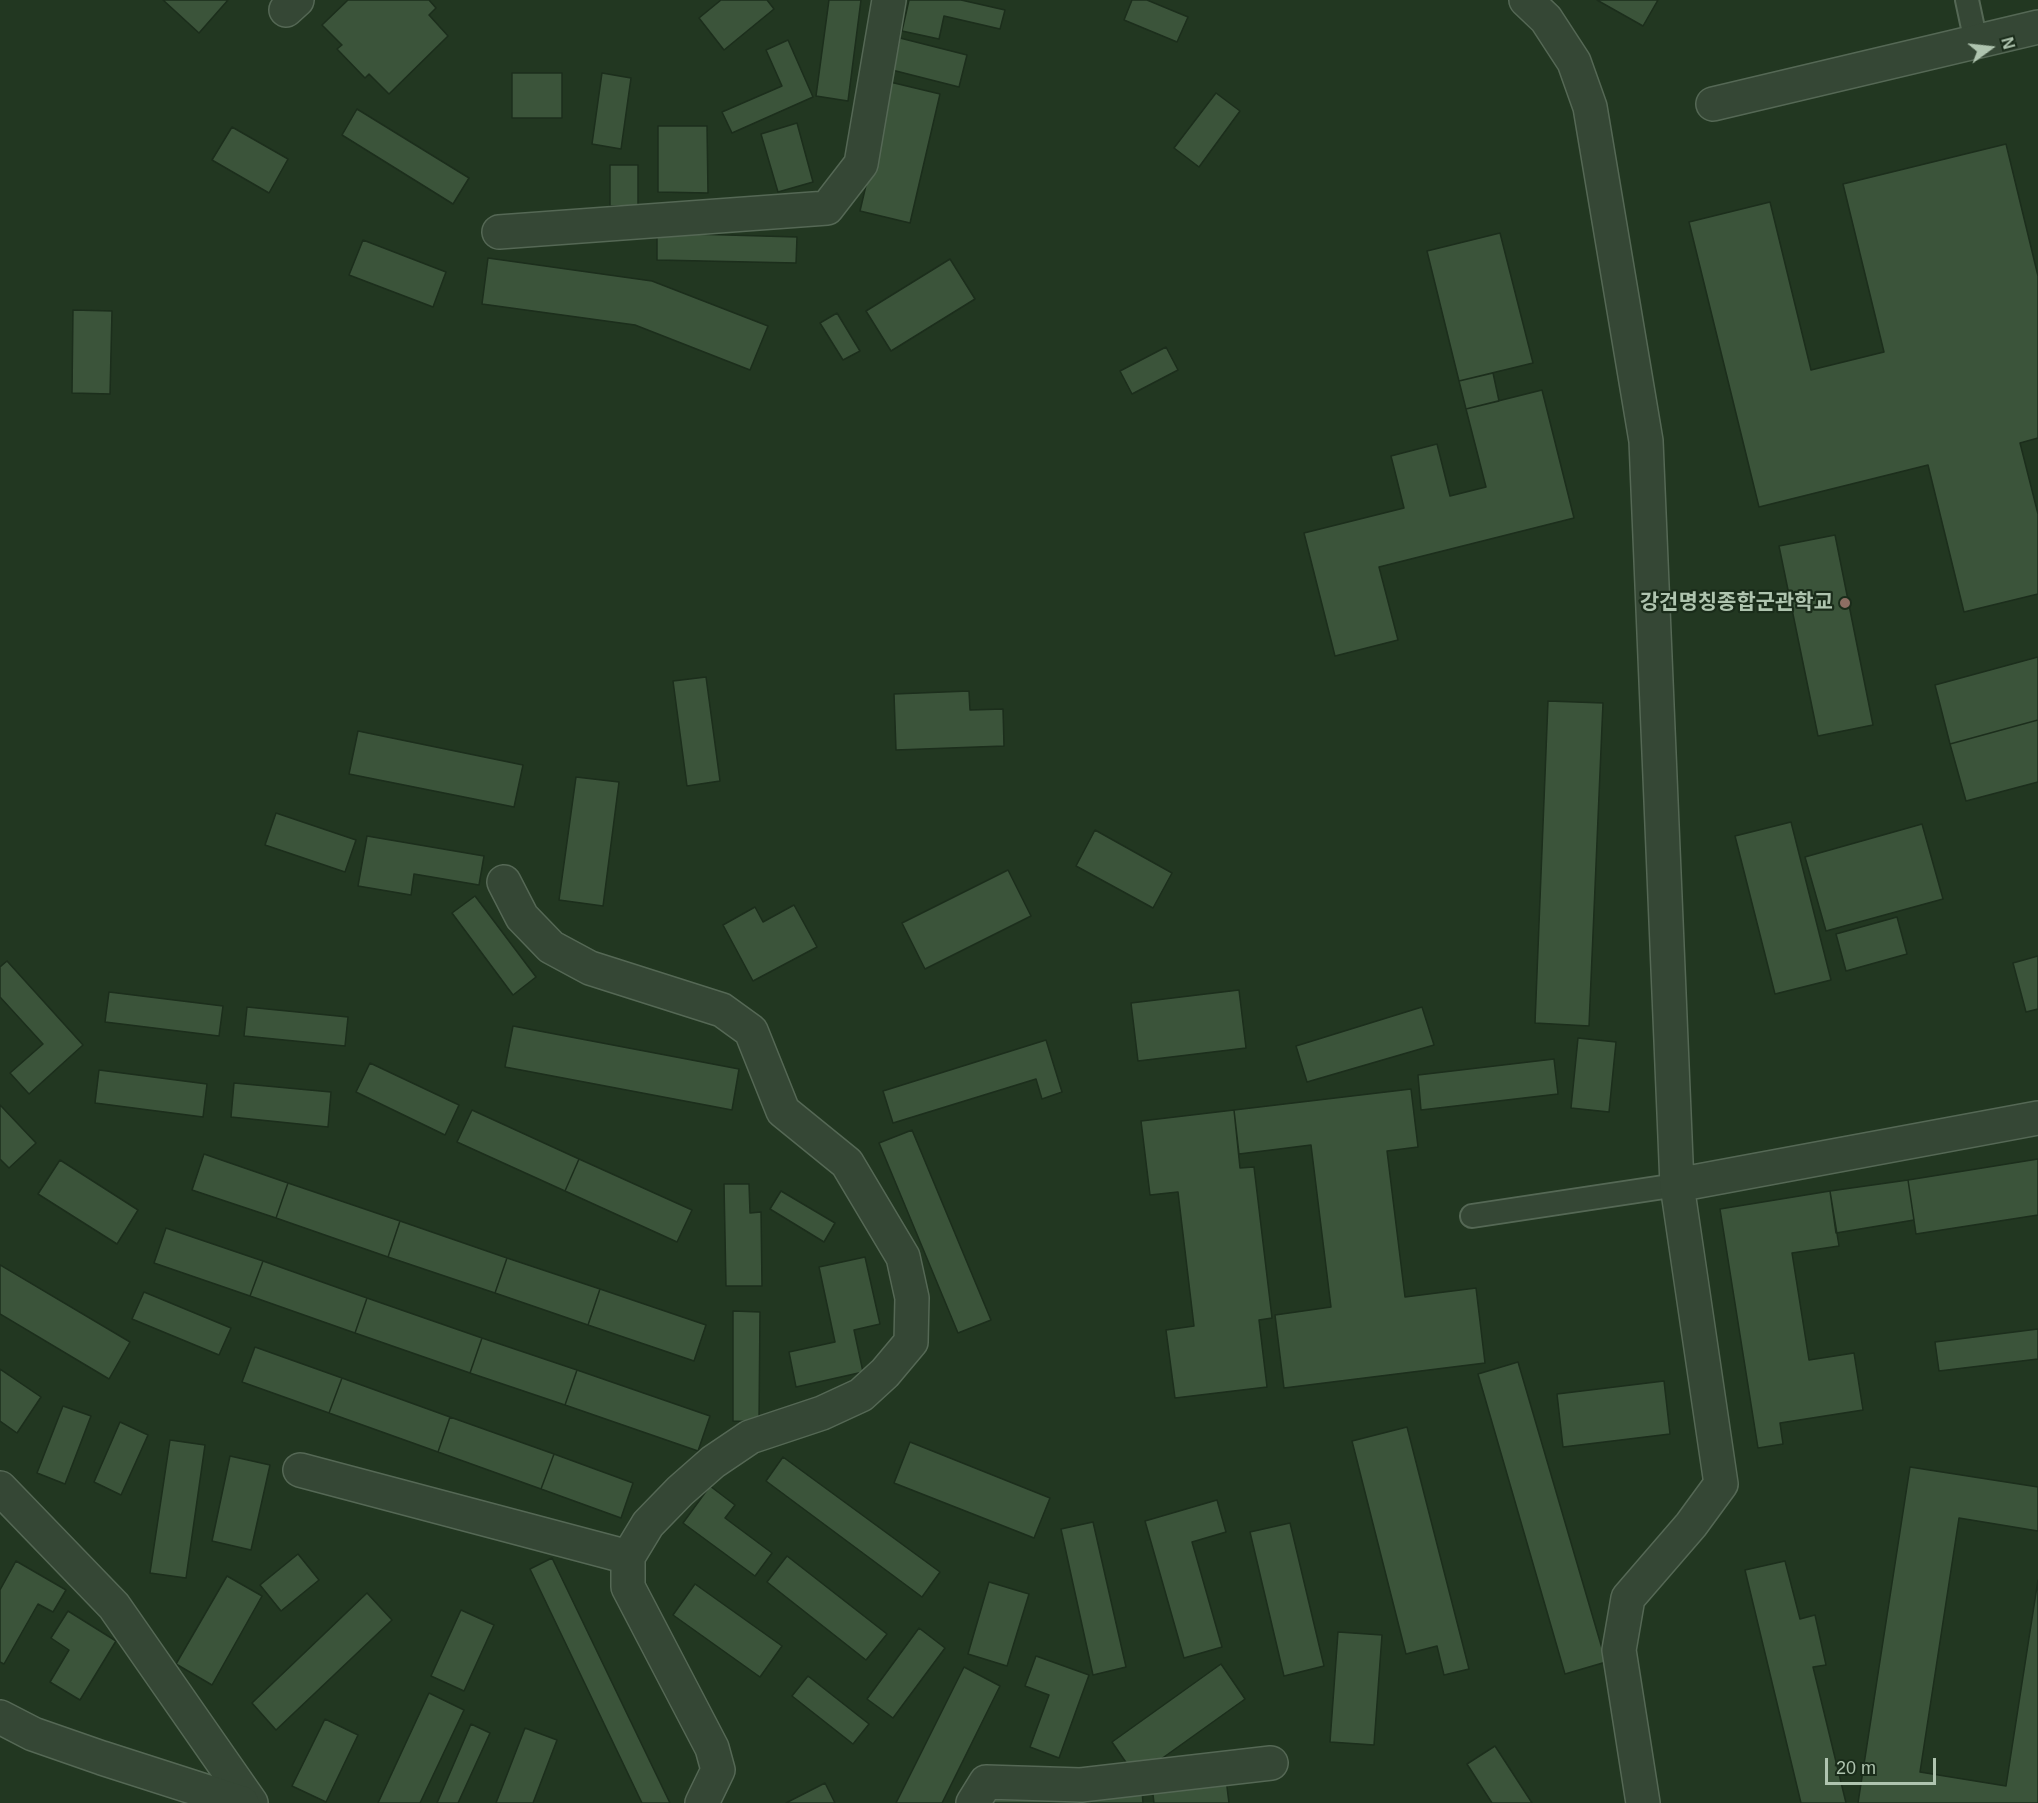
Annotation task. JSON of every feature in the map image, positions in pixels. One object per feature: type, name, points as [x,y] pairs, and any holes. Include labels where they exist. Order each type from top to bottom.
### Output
[{"type":"street","points":[[499,232],[827,208],[861,164],[889,0]]},
{"type":"street","points":[[1526,0],[1546,19],[1574,62],[1590,107],[1646,441],[1677,1185],[1721,1484],[1691,1525],[1628,1598],[1619,1650],[1643,1803]]},
{"type":"street","points":[[1713,104],[2038,27]]},
{"type":"street","points":[[504,882],[522,917],[551,947],[590,968],[722,1010],[751,1031],[783,1111],[847,1162],[903,1257],[912,1298],[911,1342],[885,1373],[861,1395],[822,1413],[750,1437],[713,1462],[648,1524],[627,1557],[628,1587],[712,1748],[718,1770],[702,1803]]},
{"type":"street","points":[[1677,1185],[2038,1118]]},
{"type":"street","points":[[300,1470],[627,1557]]},
{"type":"street","points":[[0,1488],[114,1606],[251,1803]]},
{"type":"street","points":[[0,1717],[33,1734],[242,1803]]},
{"type":"street","points":[[973,1803],[986,1782],[1081,1785],[1271,1763]]},
{"type":"lane","points":[[1967,0],[1976,42]]},
{"type":"lane","points":[[1472,1216],[1677,1185]]},
{"type":"building","points":[[163,0],[228,0],[199,33]]},
{"type":"building","points":[[348,0],[429,0],[436,8],[429,15],[448,36],[389,94],[369,74],[365,78],[337,49],[342,45],[322,25]]},
{"type":"building","points":[[721,0],[767,0],[774,9],[724,50],[699,18]]},
{"type":"building","points":[[829,0],[861,0],[848,101],[816,96]]},
{"type":"building","points":[[909,0],[961,0],[1005,10],[1000,29],[944,16],[939,39],[902,31]]},
{"type":"building","points":[[1132,0],[1147,0],[1188,17],[1177,42],[1124,20]]},
{"type":"building","points":[[1597,0],[1658,0],[1643,26]]},
{"type":"building","points":[[900,38],[967,55],[959,87],[892,70]]},
{"type":"building","points":[[788,40],[813,97],[732,133],[722,112],[782,86],[766,50]]},
{"type":"building","points":[[512,73],[562,73],[562,118],[512,118]]},
{"type":"building","points":[[602,73],[631,78],[621,149],[592,144]]},
{"type":"building","points":[[890,82],[940,94],[910,223],[860,211]]},
{"type":"building","points":[[1216,93],[1240,111],[1199,167],[1174,148]]},
{"type":"building","points":[[357,109],[469,178],[453,204],[342,135]]},
{"type":"building","points":[[797,123],[813,182],[778,192],[761,134]]},
{"type":"building","points":[[658,126],[707,126],[708,193],[658,192]]},
{"type":"building","points":[[232,127],[288,159],[269,193],[212,160]]},
{"type":"building","points":[[2006,144],[2038,276],[2038,438],[2020,443],[2038,514],[2038,594],[1964,612],[1928,465],[1759,507],[1689,222],[1770,202],[1811,370],[1884,352],[1843,184]]},
{"type":"building","points":[[610,165],[638,165],[638,206],[610,206]]},
{"type":"building","points":[[657,233],[797,237],[796,263],[657,260]]},
{"type":"building","points":[[1500,233],[1533,363],[1459,381],[1427,251]]},
{"type":"building","points":[[363,240],[446,272],[433,307],[349,275]]},
{"type":"building","points":[[488,258],[652,281],[768,326],[750,370],[635,325],[482,304]]},
{"type":"building","points":[[950,259],[975,299],[891,351],[866,311]]},
{"type":"building","points":[[73,310],[112,311],[110,394],[72,393]]},
{"type":"building","points":[[837,313],[860,351],[843,360],[820,323]]},
{"type":"building","points":[[1166,347],[1178,370],[1132,394],[1120,371]]},
{"type":"building","points":[[1493,373],[1499,401],[1466,409],[1459,381]]},
{"type":"building","points":[[1542,390],[1574,518],[1379,567],[1398,640],[1335,656],[1304,533],[1404,508],[1391,456],[1437,444],[1450,496],[1486,487],[1466,409]]},
{"type":"building","points":[[1835,535],[1873,725],[1818,736],[1779,546]]},
{"type":"building","points":[[2038,657],[2038,720],[1950,744],[1935,685]]},
{"type":"building","points":[[706,677],[720,781],[687,786],[673,681]]},
{"type":"building","points":[[969,691],[970,710],[1003,709],[1004,746],[896,750],[894,694]]},
{"type":"building","points":[[1548,701],[1603,703],[1589,1026],[1535,1023]]},
{"type":"building","points":[[2038,720],[2038,782],[1966,801],[1950,744]]},
{"type":"building","points":[[358,731],[523,765],[514,807],[349,774]]},
{"type":"building","points":[[576,777],[619,782],[603,906],[559,900]]},
{"type":"building","points":[[276,813],[356,840],[345,872],[265,845]]},
{"type":"building","points":[[1791,822],[1831,980],[1775,994],[1735,836]]},
{"type":"building","points":[[1922,824],[1943,899],[1826,931],[1805,857]]},
{"type":"building","points":[[1095,830],[1172,873],[1153,908],[1076,866]]},
{"type":"building","points":[[367,836],[484,856],[479,885],[414,874],[411,895],[358,886]]},
{"type":"building","points":[[1008,870],[1031,916],[925,969],[902,923]]},
{"type":"building","points":[[475,896],[536,977],[513,995],[452,913]]},
{"type":"building","points":[[794,905],[817,947],[753,981],[723,925],[755,907],[763,922]]},
{"type":"building","points":[[1897,917],[1907,954],[1846,971],[1836,934]]},
{"type":"building","points":[[2038,956],[2038,1009],[2026,1012],[2013,963]]},
{"type":"building","points":[[7,961],[83,1045],[29,1094],[10,1073],[43,1044],[0,997],[0,967]]},
{"type":"building","points":[[1239,990],[1246,1048],[1138,1061],[1131,1003]]},
{"type":"building","points":[[109,992],[223,1006],[219,1036],[105,1022]]},
{"type":"building","points":[[247,1007],[348,1017],[345,1046],[244,1036]]},
{"type":"building","points":[[1422,1007],[1434,1045],[1307,1082],[1296,1046]]},
{"type":"building","points":[[513,1026],[739,1069],[732,1110],[505,1067]]},
{"type":"building","points":[[1578,1038],[1616,1042],[1609,1112],[1571,1108]]},
{"type":"building","points":[[1046,1040],[1062,1092],[1042,1099],[1036,1079],[893,1123],[883,1091]]},
{"type":"building","points":[[1554,1059],[1558,1094],[1421,1110],[1418,1075]]},
{"type":"building","points":[[370,1063],[459,1105],[445,1135],[356,1092]]},
{"type":"building","points":[[99,1070],[207,1084],[203,1117],[95,1103]]},
{"type":"building","points":[[234,1083],[331,1092],[328,1127],[231,1117]]},
{"type":"building","points":[[1411,1089],[1418,1147],[1387,1151],[1405,1297],[1476,1288],[1485,1363],[1284,1388],[1275,1315],[1331,1307],[1311,1145],[1239,1154],[1234,1110]]},
{"type":"building","points":[[0,1105],[36,1143],[9,1168],[0,1159]]},
{"type":"building","points":[[472,1110],[579,1159],[565,1191],[457,1142]]},
{"type":"building","points":[[1234,1110],[1240,1168],[1254,1167],[1272,1318],[1259,1320],[1267,1387],[1175,1398],[1166,1330],[1194,1326],[1178,1192],[1150,1195],[1141,1121]]},
{"type":"building","points":[[912,1130],[991,1320],[958,1333],[879,1143]]},
{"type":"building","points":[[204,1154],[288,1183],[276,1218],[192,1190]]},
{"type":"building","points":[[579,1159],[692,1210],[677,1242],[565,1191]]},
{"type":"building","points":[[2038,1159],[2038,1215],[1916,1234],[1908,1180]]},
{"type":"building","points":[[60,1160],[138,1210],[117,1244],[38,1194]]},
{"type":"building","points":[[1908,1180],[1914,1220],[1836,1233],[1830,1191]]},
{"type":"building","points":[[288,1183],[400,1221],[388,1257],[276,1218]]},
{"type":"building","points":[[724,1184],[749,1184],[750,1213],[761,1212],[762,1286],[726,1286]]},
{"type":"building","points":[[781,1191],[835,1223],[824,1242],[770,1209]]},
{"type":"building","points":[[1830,1191],[1839,1246],[1792,1253],[1809,1360],[1854,1353],[1863,1410],[1780,1423],[1783,1444],[1758,1448],[1720,1209]]},
{"type":"building","points":[[400,1221],[507,1258],[495,1293],[388,1257]]},
{"type":"building","points":[[166,1228],[263,1261],[250,1296],[154,1263]]},
{"type":"building","points":[[865,1257],[880,1324],[854,1330],[863,1372],[796,1387],[789,1352],[835,1342],[819,1267]]},
{"type":"building","points":[[507,1258],[600,1289],[588,1325],[495,1293]]},
{"type":"building","points":[[263,1261],[367,1298],[355,1333],[250,1296]]},
{"type":"building","points":[[0,1265],[130,1342],[109,1379],[0,1314]]},
{"type":"building","points":[[600,1289],[706,1325],[694,1361],[588,1325]]},
{"type":"building","points":[[144,1292],[231,1328],[219,1355],[132,1319]]},
{"type":"building","points":[[367,1298],[482,1338],[470,1373],[355,1333]]},
{"type":"building","points":[[733,1311],[760,1312],[759,1422],[733,1421]]},
{"type":"building","points":[[2038,1329],[2038,1359],[1939,1371],[1935,1342]]},
{"type":"building","points":[[482,1338],[577,1370],[565,1405],[470,1373]]},
{"type":"building","points":[[255,1347],[342,1378],[329,1413],[242,1382]]},
{"type":"building","points":[[1518,1362],[1606,1662],[1565,1674],[1478,1374]]},
{"type":"building","points":[[0,1369],[41,1397],[17,1433],[0,1421]]},
{"type":"building","points":[[577,1370],[710,1416],[698,1451],[565,1405]]},
{"type":"building","points":[[342,1378],[450,1417],[438,1452],[329,1413]]},
{"type":"building","points":[[1664,1381],[1670,1434],[1563,1447],[1557,1394]]},
{"type":"building","points":[[63,1406],[91,1416],[65,1484],[37,1473]]},
{"type":"building","points":[[450,1417],[554,1454],[541,1489],[438,1452]]},
{"type":"building","points":[[120,1422],[148,1435],[121,1495],[94,1482]]},
{"type":"building","points":[[1407,1427],[1469,1669],[1444,1675],[1437,1646],[1406,1654],[1352,1441]]},
{"type":"building","points":[[170,1440],[205,1445],[186,1578],[150,1573]]},
{"type":"building","points":[[910,1442],[1050,1498],[1034,1538],[894,1483]]},
{"type":"building","points":[[554,1454],[633,1483],[621,1518],[541,1489]]},
{"type":"building","points":[[230,1456],[270,1465],[251,1550],[212,1541]]},
{"type":"building","points":[[783,1457],[940,1572],[922,1597],[766,1481]]},
{"type":"building","points":[[1910,1467],[2038,1487],[2038,1531],[1959,1518],[1920,1772],[2006,1786],[2038,1580],[2038,1803],[1858,1803]]},
{"type":"building","points":[[710,1486],[735,1505],[725,1518],[772,1553],[755,1576],[683,1523]]},
{"type":"building","points":[[1217,1500],[1226,1532],[1192,1542],[1222,1647],[1184,1658],[1145,1521]]},
{"type":"building","points":[[1093,1522],[1126,1667],[1093,1675],[1061,1529]]},
{"type":"building","points":[[1290,1523],[1324,1666],[1284,1676],[1250,1532]]},
{"type":"building","points":[[298,1554],[319,1580],[281,1611],[260,1585]]},
{"type":"building","points":[[787,1556],[887,1634],[866,1660],[767,1582]]},
{"type":"building","points":[[552,1558],[670,1803],[642,1803],[530,1569]]},
{"type":"building","points":[[16,1561],[66,1590],[53,1612],[38,1604],[4,1664],[0,1662],[0,1590]]},
{"type":"building","points":[[1785,1561],[1800,1619],[1815,1615],[1826,1665],[1813,1667],[1846,1803],[1801,1803],[1745,1570]]},
{"type":"building","points":[[227,1576],[262,1596],[212,1685],[176,1664]]},
{"type":"building","points":[[989,1582],[1029,1594],[1007,1666],[968,1654]]},
{"type":"building","points":[[695,1584],[782,1646],[760,1677],[673,1615]]},
{"type":"building","points":[[367,1593],[392,1620],[276,1730],[252,1703]]},
{"type":"building","points":[[461,1610],[494,1625],[464,1691],[431,1676]]},
{"type":"building","points":[[68,1611],[116,1641],[80,1700],[50,1682],[69,1650],[51,1638]]},
{"type":"building","points":[[919,1628],[945,1648],[893,1718],[867,1699]]},
{"type":"building","points":[[1338,1632],[1382,1635],[1374,1745],[1330,1742]]},
{"type":"building","points":[[1036,1656],[1089,1675],[1059,1758],[1030,1747],[1049,1695],[1025,1686]]},
{"type":"building","points":[[1221,1664],[1245,1699],[1136,1777],[1112,1742]]},
{"type":"building","points":[[964,1667],[1000,1686],[942,1803],[896,1803]]},
{"type":"building","points":[[808,1676],[869,1724],[853,1744],[792,1696]]},
{"type":"building","points":[[429,1693],[464,1710],[420,1803],[378,1803]]},
{"type":"building","points":[[325,1719],[358,1735],[326,1802],[292,1786]]},
{"type":"building","points":[[471,1724],[490,1733],[458,1803],[437,1803]]},
{"type":"building","points":[[525,1728],[557,1740],[533,1803],[496,1803]]},
{"type":"building","points":[[1495,1746],[1532,1803],[1492,1803],[1467,1764]]},
{"type":"building","points":[[1226,1779],[1229,1803],[1154,1803],[1152,1786]]},
{"type":"building","points":[[825,1783],[835,1803],[786,1803]]},
{"type":"building","points":[[1142,1791],[1143,1803],[1087,1803],[1087,1794]]},
{"type":"building","points":[[993,1792],[1077,1794],[1077,1803],[993,1803]]},
{"type":"place","name":"강건명칭종합군관학교","points":[[1845,603]]}]
